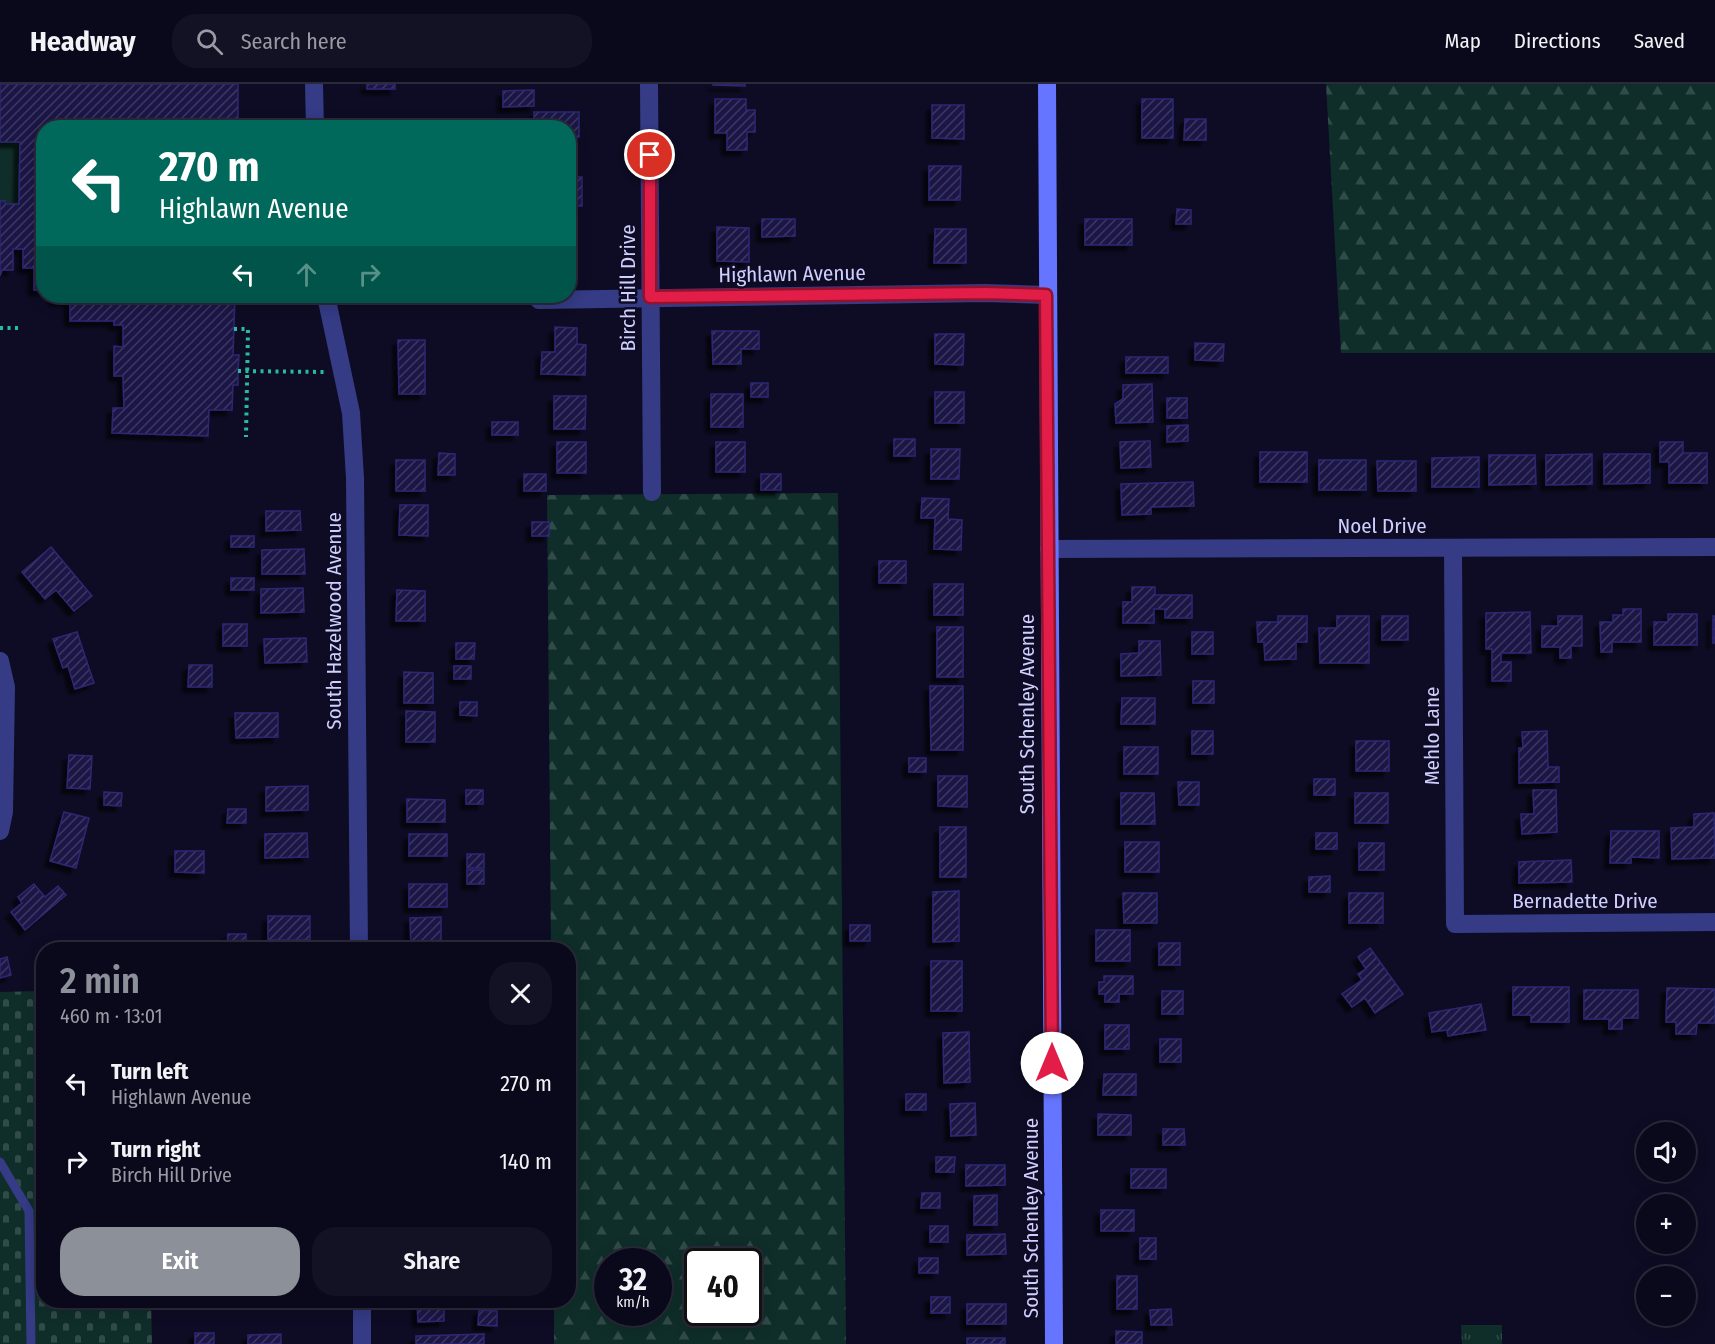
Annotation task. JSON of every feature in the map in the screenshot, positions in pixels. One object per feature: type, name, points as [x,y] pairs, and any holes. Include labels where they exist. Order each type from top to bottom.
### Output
[{"type":"street","points":[[314,84],[315,120]]},
{"type":"street","name":"Birch Hill Drive","points":[[649,84],[652,492]]},
{"type":"street","name":"South Schenley Avenue","points":[[1047,84],[1046,295],[1054,1344]]},
{"type":"street","name":"Highlawn Avenue","points":[[576,299],[985,293],[1046,295]]},
{"type":"street","name":"South Hazelwood Avenue","points":[[328,303],[351,413],[355,478],[359,942]]},
{"type":"street","name":"Noel Drive","points":[[1049,549],[1715,547]]},
{"type":"street","name":"Mehlo Lane","points":[[1453,548],[1455,924]]},
{"type":"street","points":[[0,662],[6,687],[4,812],[0,831]]},
{"type":"street","name":"Bernadette Drive","points":[[1455,924],[1715,922]]},
{"type":"street","points":[[362,1308],[362,1344]]},
{"type":"lane","points":[[0,1162],[29,1211],[31,1344]]},
{"type":"path","points":[[0,328],[18,328]]},
{"type":"path","points":[[234,329],[248,329],[246,437]]},
{"type":"path","points":[[238,371],[343,372]]},
{"type":"green space","points":[[1326,84],[1715,84],[1715,353],[1341,353]]},
{"type":"green space","points":[[0,142],[20,142],[19,204],[5,204],[4,201],[0,201]]},
{"type":"green space","points":[[838,493],[846,1344],[554,1344],[554,1308],[576,1308],[576,942],[551,942],[547,495]]},
{"type":"green space","points":[[36,991],[36,1308],[151,1308],[152,1344],[0,1344],[0,992]]},
{"type":"green space","points":[[1461,1325],[1502,1325],[1502,1344],[1462,1344]]},
{"type":"building","points":[[0,84],[238,84],[238,120],[36,120],[36,290],[34,290],[34,268],[23,268],[23,249],[13,249],[13,270],[2,270],[0,276],[0,201],[5,201],[5,204],[19,204],[20,142],[0,142]]},
{"type":"building","points":[[367,84],[395,84],[395,89],[367,89]]},
{"type":"building","points":[[745,84],[745,86],[713,85]]},
{"type":"building","points":[[534,90],[534,106],[503,107],[503,91]]},
{"type":"building","points":[[715,99],[746,99],[746,110],[755,110],[755,132],[747,132],[747,150],[727,150],[727,133],[715,133]]},
{"type":"building","points":[[1142,99],[1173,99],[1173,138],[1142,138]]},
{"type":"building","points":[[932,105],[964,105],[964,139],[932,138]]},
{"type":"building","points":[[534,112],[579,112],[579,137],[576,137],[576,120],[534,120]]},
{"type":"building","points":[[1185,119],[1206,119],[1206,140],[1184,140]]},
{"type":"building","points":[[929,166],[961,166],[960,200],[929,200]]},
{"type":"building","points":[[576,177],[582,177],[582,206],[576,206]]},
{"type":"building","points":[[1177,209],[1191,210],[1191,224],[1176,224]]},
{"type":"building","points":[[762,219],[795,219],[795,236],[762,237]]},
{"type":"building","points":[[1085,219],[1132,219],[1132,245],[1085,245]]},
{"type":"building","points":[[717,227],[749,228],[749,262],[717,261]]},
{"type":"building","points":[[935,229],[966,229],[966,263],[934,263]]},
{"type":"building","points":[[70,303],[235,303],[233,355],[239,355],[238,385],[233,385],[232,410],[209,410],[208,436],[112,433],[113,408],[124,408],[123,376],[114,376],[114,346],[123,347],[123,325],[114,325],[114,321],[70,321]]},
{"type":"building","points":[[555,327],[577,328],[577,344],[586,345],[585,375],[541,374],[542,352],[555,352]]},
{"type":"building","points":[[712,331],[759,331],[759,349],[741,349],[741,364],[713,364]]},
{"type":"building","points":[[935,334],[964,334],[963,365],[935,364]]},
{"type":"building","points":[[398,340],[425,340],[425,394],[399,394]]},
{"type":"building","points":[[1195,343],[1224,344],[1223,361],[1195,360]]},
{"type":"building","points":[[1126,357],[1168,357],[1168,373],[1126,373]]},
{"type":"building","points":[[751,383],[768,383],[768,397],[751,397]]},
{"type":"building","points":[[1152,384],[1153,422],[1116,423],[1115,404],[1123,399],[1123,385]]},
{"type":"building","points":[[935,392],[964,392],[964,423],[935,423]]},
{"type":"building","points":[[711,394],[743,394],[743,427],[711,427]]},
{"type":"building","points":[[554,396],[586,396],[585,429],[554,429]]},
{"type":"building","points":[[1167,398],[1187,398],[1187,418],[1167,418]]},
{"type":"building","points":[[492,422],[518,422],[518,435],[492,435]]},
{"type":"building","points":[[1188,425],[1188,441],[1167,442],[1167,426]]},
{"type":"building","points":[[894,439],[915,439],[915,456],[894,456]]},
{"type":"building","points":[[1150,441],[1151,467],[1121,468],[1120,442]]},
{"type":"building","points":[[557,442],[586,442],[586,473],[557,473]]},
{"type":"building","points":[[716,442],[745,442],[745,472],[716,472]]},
{"type":"building","points":[[1660,442],[1683,442],[1683,453],[1707,453],[1707,483],[1669,483],[1669,462],[1660,462]]},
{"type":"building","points":[[931,449],[960,449],[959,479],[931,479]]},
{"type":"building","points":[[1260,452],[1307,452],[1307,482],[1260,482]]},
{"type":"building","points":[[439,453],[455,454],[455,475],[438,475]]},
{"type":"building","points":[[1592,454],[1592,484],[1546,485],[1546,455]]},
{"type":"building","points":[[1604,454],[1650,454],[1650,483],[1604,484]]},
{"type":"building","points":[[1489,455],[1535,455],[1536,484],[1489,485]]},
{"type":"building","points":[[1479,457],[1479,487],[1432,487],[1432,458]]},
{"type":"building","points":[[396,460],[425,460],[425,491],[396,491]]},
{"type":"building","points":[[1319,460],[1366,460],[1366,490],[1319,490]]},
{"type":"building","points":[[1377,461],[1416,461],[1416,491],[1378,491]]},
{"type":"building","points":[[524,474],[546,474],[546,491],[524,491]]},
{"type":"building","points":[[761,474],[781,474],[781,490],[761,490]]},
{"type":"building","points":[[1193,482],[1194,506],[1151,507],[1151,514],[1122,515],[1121,484]]},
{"type":"building","points":[[922,498],[949,499],[948,519],[962,520],[961,550],[934,549],[935,518],[921,518]]},
{"type":"building","points":[[400,505],[428,505],[428,536],[399,535]]},
{"type":"building","points":[[266,511],[300,511],[301,530],[266,531]]},
{"type":"building","points":[[532,522],[549,522],[549,536],[532,536]]},
{"type":"building","points":[[231,536],[254,536],[254,547],[231,547]]},
{"type":"building","points":[[51,547],[92,596],[74,611],[56,590],[45,599],[22,572]]},
{"type":"building","points":[[304,549],[305,574],[262,574],[262,550]]},
{"type":"building","points":[[879,561],[906,561],[906,583],[879,583]]},
{"type":"building","points":[[231,578],[254,578],[254,590],[231,590]]},
{"type":"building","points":[[934,584],[963,584],[963,615],[934,615]]},
{"type":"building","points":[[1132,587],[1155,587],[1155,595],[1192,595],[1192,618],[1165,618],[1165,609],[1154,609],[1154,623],[1123,623],[1123,602],[1132,602]]},
{"type":"building","points":[[303,588],[304,612],[261,613],[261,589]]},
{"type":"building","points":[[397,590],[425,591],[425,621],[396,621]]},
{"type":"building","points":[[1623,609],[1641,609],[1641,642],[1612,642],[1612,652],[1601,652],[1600,622],[1613,622],[1613,615],[1623,615]]},
{"type":"building","points":[[1530,612],[1531,653],[1501,653],[1501,662],[1511,662],[1511,681],[1492,681],[1492,649],[1486,649],[1486,613]]},
{"type":"building","points":[[1668,614],[1697,614],[1697,645],[1654,645],[1654,622],[1668,622]]},
{"type":"building","points":[[1278,616],[1307,616],[1307,642],[1296,642],[1296,659],[1265,660],[1264,642],[1258,642],[1257,622],[1278,622]]},
{"type":"building","points":[[1337,616],[1369,616],[1369,663],[1320,663],[1319,628],[1337,628]]},
{"type":"building","points":[[1382,616],[1408,616],[1408,640],[1382,640]]},
{"type":"building","points":[[1558,616],[1582,616],[1582,646],[1571,646],[1571,658],[1560,658],[1560,647],[1542,647],[1542,626],[1558,626]]},
{"type":"building","points":[[1713,616],[1715,616],[1715,643],[1713,643]]},
{"type":"building","points":[[223,624],[247,624],[247,646],[223,646]]},
{"type":"building","points":[[937,627],[963,627],[963,677],[937,677]]},
{"type":"building","points":[[77,632],[94,683],[75,689],[68,666],[63,668],[53,639]]},
{"type":"building","points":[[1192,632],[1213,632],[1213,654],[1192,654]]},
{"type":"building","points":[[306,638],[307,662],[265,663],[264,639]]},
{"type":"building","points":[[1139,641],[1160,641],[1161,675],[1121,676],[1121,654],[1139,653]]},
{"type":"building","points":[[456,643],[475,643],[474,659],[456,659]]},
{"type":"building","points":[[189,665],[212,665],[212,687],[188,687]]},
{"type":"building","points":[[454,666],[471,666],[471,679],[454,679]]},
{"type":"building","points":[[404,672],[433,673],[433,703],[404,703]]},
{"type":"building","points":[[1193,681],[1214,681],[1214,703],[1193,703]]},
{"type":"building","points":[[930,686],[963,686],[963,750],[931,750]]},
{"type":"building","points":[[1122,698],[1155,698],[1155,724],[1121,724]]},
{"type":"building","points":[[460,702],[477,702],[477,716],[460,715]]},
{"type":"building","points":[[406,711],[435,712],[435,742],[406,742]]},
{"type":"building","points":[[235,713],[278,713],[278,737],[236,738]]},
{"type":"building","points":[[1192,731],[1213,731],[1213,754],[1192,754]]},
{"type":"building","points":[[1547,731],[1548,767],[1559,767],[1559,782],[1519,783],[1519,748],[1523,748],[1522,732]]},
{"type":"building","points":[[1356,741],[1389,741],[1389,771],[1356,771]]},
{"type":"building","points":[[1124,747],[1158,747],[1158,774],[1124,774]]},
{"type":"building","points":[[69,755],[92,756],[90,789],[67,788]]},
{"type":"building","points":[[909,758],[926,758],[926,772],[909,772]]},
{"type":"building","points":[[938,776],[967,776],[967,807],[938,806]]},
{"type":"building","points":[[1314,779],[1335,779],[1335,795],[1314,795]]},
{"type":"building","points":[[1178,782],[1199,782],[1199,805],[1179,805]]},
{"type":"building","points":[[308,786],[308,810],[266,811],[266,787]]},
{"type":"building","points":[[466,790],[483,790],[483,804],[466,804]]},
{"type":"building","points":[[1533,790],[1556,790],[1557,832],[1522,834],[1521,814],[1534,814]]},
{"type":"building","points":[[104,792],[122,793],[121,806],[104,805]]},
{"type":"building","points":[[1121,793],[1154,793],[1155,824],[1121,824]]},
{"type":"building","points":[[1355,793],[1388,793],[1388,823],[1355,823]]},
{"type":"building","points":[[407,799],[445,800],[445,822],[407,822]]},
{"type":"building","points":[[228,809],[246,809],[246,823],[227,823]]},
{"type":"building","points":[[64,812],[89,818],[76,868],[50,861]]},
{"type":"building","points":[[1714,813],[1715,858],[1672,859],[1671,828],[1694,827],[1694,814]]},
{"type":"building","points":[[940,827],[966,827],[966,877],[940,877]]},
{"type":"building","points":[[1611,831],[1659,831],[1659,858],[1631,857],[1631,863],[1610,863]]},
{"type":"building","points":[[307,833],[308,857],[265,858],[265,834]]},
{"type":"building","points":[[1316,833],[1337,833],[1337,849],[1316,849]]},
{"type":"building","points":[[409,834],[447,834],[447,856],[409,856]]},
{"type":"building","points":[[1125,842],[1159,842],[1159,872],[1125,872]]},
{"type":"building","points":[[1359,843],[1384,843],[1384,870],[1359,870]]},
{"type":"building","points":[[175,851],[204,851],[204,873],[175,872]]},
{"type":"building","points":[[467,854],[484,854],[484,868],[467,868]]},
{"type":"building","points":[[1571,860],[1572,882],[1519,883],[1519,862]]},
{"type":"building","points":[[467,870],[484,870],[484,884],[467,884]]},
{"type":"building","points":[[1330,876],[1330,892],[1309,892],[1309,877]]},
{"type":"building","points":[[34,884],[45,897],[58,886],[66,895],[25,930],[11,912],[22,903],[18,897]]},
{"type":"building","points":[[409,884],[447,884],[447,907],[409,907]]},
{"type":"building","points":[[959,891],[959,941],[933,942],[933,892]]},
{"type":"building","points":[[1123,893],[1157,893],[1157,923],[1124,923]]},
{"type":"building","points":[[1349,893],[1383,893],[1383,923],[1349,923]]},
{"type":"building","points":[[268,916],[310,916],[310,940],[268,940]]},
{"type":"building","points":[[441,917],[441,942],[411,942],[410,918]]},
{"type":"building","points":[[850,925],[870,925],[870,941],[850,941]]},
{"type":"building","points":[[1096,930],[1130,930],[1130,961],[1096,961]]},
{"type":"building","points":[[228,934],[246,934],[246,942],[227,942]]},
{"type":"building","points":[[1159,943],[1180,943],[1180,965],[1159,965]]},
{"type":"building","points":[[1370,948],[1403,994],[1375,1013],[1365,998],[1352,1007],[1342,994],[1362,980],[1358,974],[1366,969],[1358,957]]},
{"type":"building","points":[[7,957],[11,975],[0,978],[0,959]]},
{"type":"building","points":[[931,961],[962,961],[962,1011],[931,1011]]},
{"type":"building","points":[[1104,976],[1133,976],[1133,994],[1119,994],[1119,1002],[1105,1002],[1105,994],[1099,994],[1099,982],[1104,982]]},
{"type":"building","points":[[1513,987],[1569,987],[1569,1022],[1531,1022],[1531,1015],[1513,1015]]},
{"type":"building","points":[[1667,988],[1715,989],[1715,1023],[1697,1023],[1696,1034],[1676,1034],[1676,1022],[1666,1022]]},
{"type":"building","points":[[1584,990],[1638,990],[1638,1018],[1622,1018],[1622,1029],[1609,1029],[1609,1019],[1584,1019]]},
{"type":"building","points":[[1162,991],[1183,991],[1183,1014],[1162,1014]]},
{"type":"building","points":[[1481,1004],[1486,1030],[1448,1036],[1447,1030],[1432,1032],[1429,1013]]},
{"type":"building","points":[[1105,1025],[1129,1025],[1129,1049],[1105,1049]]},
{"type":"building","points":[[969,1032],[970,1082],[944,1083],[943,1033]]},
{"type":"building","points":[[1160,1039],[1181,1039],[1181,1062],[1160,1062]]},
{"type":"building","points":[[1104,1074],[1136,1074],[1136,1095],[1103,1095]]},
{"type":"building","points":[[906,1094],[926,1094],[926,1110],[906,1110]]},
{"type":"building","points":[[975,1103],[976,1135],[951,1136],[950,1104]]},
{"type":"building","points":[[1098,1114],[1131,1115],[1131,1135],[1098,1135]]},
{"type":"building","points":[[1163,1129],[1184,1129],[1185,1145],[1163,1145]]},
{"type":"building","points":[[936,1157],[955,1157],[954,1172],[936,1172]]},
{"type":"building","points":[[966,1165],[1005,1165],[1005,1185],[966,1186]]},
{"type":"building","points":[[1131,1169],[1166,1169],[1166,1188],[1131,1188]]},
{"type":"building","points":[[922,1193],[940,1193],[940,1208],[921,1208]]},
{"type":"building","points":[[997,1195],[997,1225],[974,1225],[974,1196]]},
{"type":"building","points":[[1101,1210],[1134,1210],[1134,1231],[1101,1231]]},
{"type":"building","points":[[930,1226],[948,1226],[948,1242],[930,1242]]},
{"type":"building","points":[[1005,1234],[1006,1254],[967,1255],[967,1235]]},
{"type":"building","points":[[1140,1238],[1156,1238],[1156,1259],[1140,1259]]},
{"type":"building","points":[[919,1258],[938,1258],[938,1273],[919,1273]]},
{"type":"building","points":[[1117,1276],[1137,1276],[1137,1309],[1117,1309]]},
{"type":"building","points":[[931,1297],[950,1297],[950,1313],[931,1313]]},
{"type":"building","points":[[967,1304],[1006,1304],[1006,1324],[967,1324]]},
{"type":"building","points":[[417,1308],[444,1308],[444,1321],[418,1322]]},
{"type":"building","points":[[1171,1309],[1172,1325],[1151,1325],[1150,1310]]},
{"type":"building","points":[[479,1310],[497,1311],[497,1326],[478,1325]]},
{"type":"building","points":[[1116,1331],[1142,1332],[1142,1344],[1116,1344]]},
{"type":"building","points":[[195,1333],[214,1333],[214,1344],[195,1344]]},
{"type":"building","points":[[281,1334],[281,1344],[248,1344],[248,1335]]},
{"type":"building","points":[[484,1334],[484,1344],[416,1344],[416,1336]]},
{"type":"building","points":[[967,1338],[1005,1338],[1005,1344],[967,1344]]},
{"type":"route","points":[[650,155],[650,297],[985,293],[1046,295],[1052,1063]]}]
